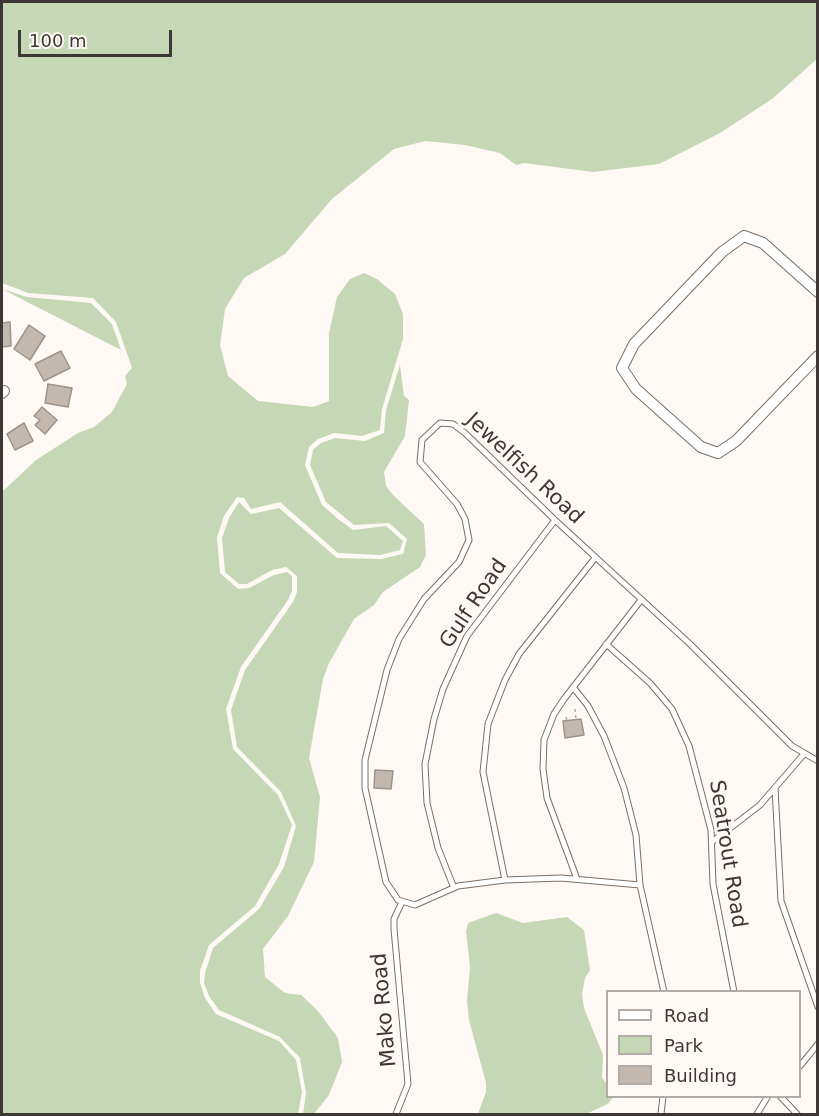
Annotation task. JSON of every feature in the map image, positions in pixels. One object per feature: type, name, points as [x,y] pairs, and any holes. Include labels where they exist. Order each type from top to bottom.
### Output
[{"type":"street","points":[[818,292],[763,243],[744,236],[722,252],[634,344],[622,368],[636,389],[693,440],[701,447],[718,453],[736,441],[818,356]]},
{"type":"lane","name":"Jewelfish Road","points":[[402,902],[391,893],[386,882],[364,788],[365,760],[387,670],[399,639],[424,598],[459,562],[468,540],[465,519],[457,504],[420,462],[422,440],[440,423],[453,424],[690,644],[792,746],[818,761]]},
{"type":"lane","name":"Gulf Road","points":[[454,888],[438,848],[427,803],[425,764],[434,719],[443,689],[467,636],[555,520]]},
{"type":"lane","points":[[505,880],[483,772],[483,751],[488,724],[500,691],[519,654],[595,558]]},
{"type":"lane","points":[[577,879],[550,813],[543,769],[544,740],[547,728],[573,687],[641,600]]},
{"type":"lane","name":"Seatrout Road","points":[[606,644],[650,683],[672,709],[696,765],[712,842],[710,853],[713,884],[734,990]]},
{"type":"lane","points":[[573,687],[588,706],[621,778],[636,835],[640,885],[664,990]]},
{"type":"lane","points":[[712,842],[752,812],[804,754]]},
{"type":"lane","points":[[774,788],[782,901],[818,1006]]},
{"type":"lane","points":[[402,902],[415,905],[454,888],[505,880],[577,879],[640,885]]},
{"type":"lane","name":"Mako Road","points":[[396,1114],[408,1084],[394,929],[394,919],[402,902]]},
{"type":"lane","points":[[801,1065],[818,1044]]},
{"type":"lane","points":[[661,1114],[663,1098]]},
{"type":"lane","points":[[757,1114],[767,1098]]},
{"type":"lane","points":[[782,1098],[797,1114]]},
{"type":"path","points":[[575,709],[576,719]]},
{"type":"path","points":[[566,717],[567,721]]},
{"type":"green space","points":[[2,2],[817,2],[817,59],[772,99],[720,133],[659,164],[593,172],[524,163],[516,165],[500,153],[465,145],[425,141],[394,149],[332,199],[285,254],[244,278],[225,309],[220,345],[228,376],[258,401],[313,407],[329,401],[329,333],[337,297],[350,279],[364,273],[377,279],[395,294],[403,314],[403,339],[382,409],[380,430],[362,436],[334,433],[318,439],[309,447],[305,465],[322,505],[353,530],[386,526],[403,541],[400,550],[380,555],[338,553],[280,502],[251,509],[244,498],[237,497],[224,516],[217,537],[220,573],[238,589],[249,588],[274,575],[287,572],[292,576],[292,591],[288,600],[241,667],[226,709],[233,749],[278,795],[292,825],[279,864],[255,906],[209,945],[200,971],[200,983],[205,998],[216,1014],[279,1041],[296,1060],[302,1092],[298,1114],[2,1114],[2,492],[36,460],[78,433],[94,427],[112,412],[127,384],[125,376],[132,368],[116,322],[93,298],[28,293],[2,283]]},
{"type":"green space","points":[[2,289],[27,297],[91,303],[112,324],[121,350]]},
{"type":"green space","points":[[400,365],[404,396],[409,400],[405,436],[384,472],[386,486],[424,524],[426,555],[420,567],[383,592],[374,605],[354,619],[329,663],[323,679],[309,758],[320,797],[314,862],[288,916],[263,949],[265,977],[285,993],[301,995],[318,1011],[338,1038],[342,1062],[329,1095],[314,1114],[303,1114],[306,1093],[300,1058],[280,1037],[219,1010],[209,996],[204,983],[213,948],[259,909],[284,867],[296,826],[281,792],[237,747],[231,710],[245,670],[293,602],[297,592],[297,576],[286,567],[272,570],[247,584],[239,584],[225,572],[222,538],[229,518],[239,502],[251,514],[279,508],[337,558],[381,559],[403,554],[407,539],[389,523],[354,525],[326,502],[310,465],[313,450],[321,443],[335,438],[365,441],[384,433],[386,410]]},
{"type":"green space","points":[[496,913],[523,923],[567,917],[584,930],[590,970],[585,978],[582,994],[584,1008],[603,1055],[602,1078],[606,1083],[606,1098],[612,1098],[608,1104],[586,1114],[478,1114],[486,1092],[486,1083],[469,1020],[467,1001],[470,967],[466,931],[468,923]]},
{"type":"building","points":[[10,322],[11,346],[2,347],[2,323]]},
{"type":"building","points":[[29,325],[45,336],[30,360],[14,349]]},
{"type":"building","points":[[61,351],[70,368],[44,381],[35,364]]},
{"type":"building","points":[[48,384],[72,388],[68,407],[45,403]]},
{"type":"building","points":[[42,407],[57,420],[45,434],[35,425],[40,420],[34,416]]},
{"type":"building","points":[[24,423],[33,441],[15,450],[7,434]]},
{"type":"building","points":[[581,719],[584,735],[565,738],[563,721]]},
{"type":"building","points":[[375,770],[393,771],[391,789],[374,788]]}]
